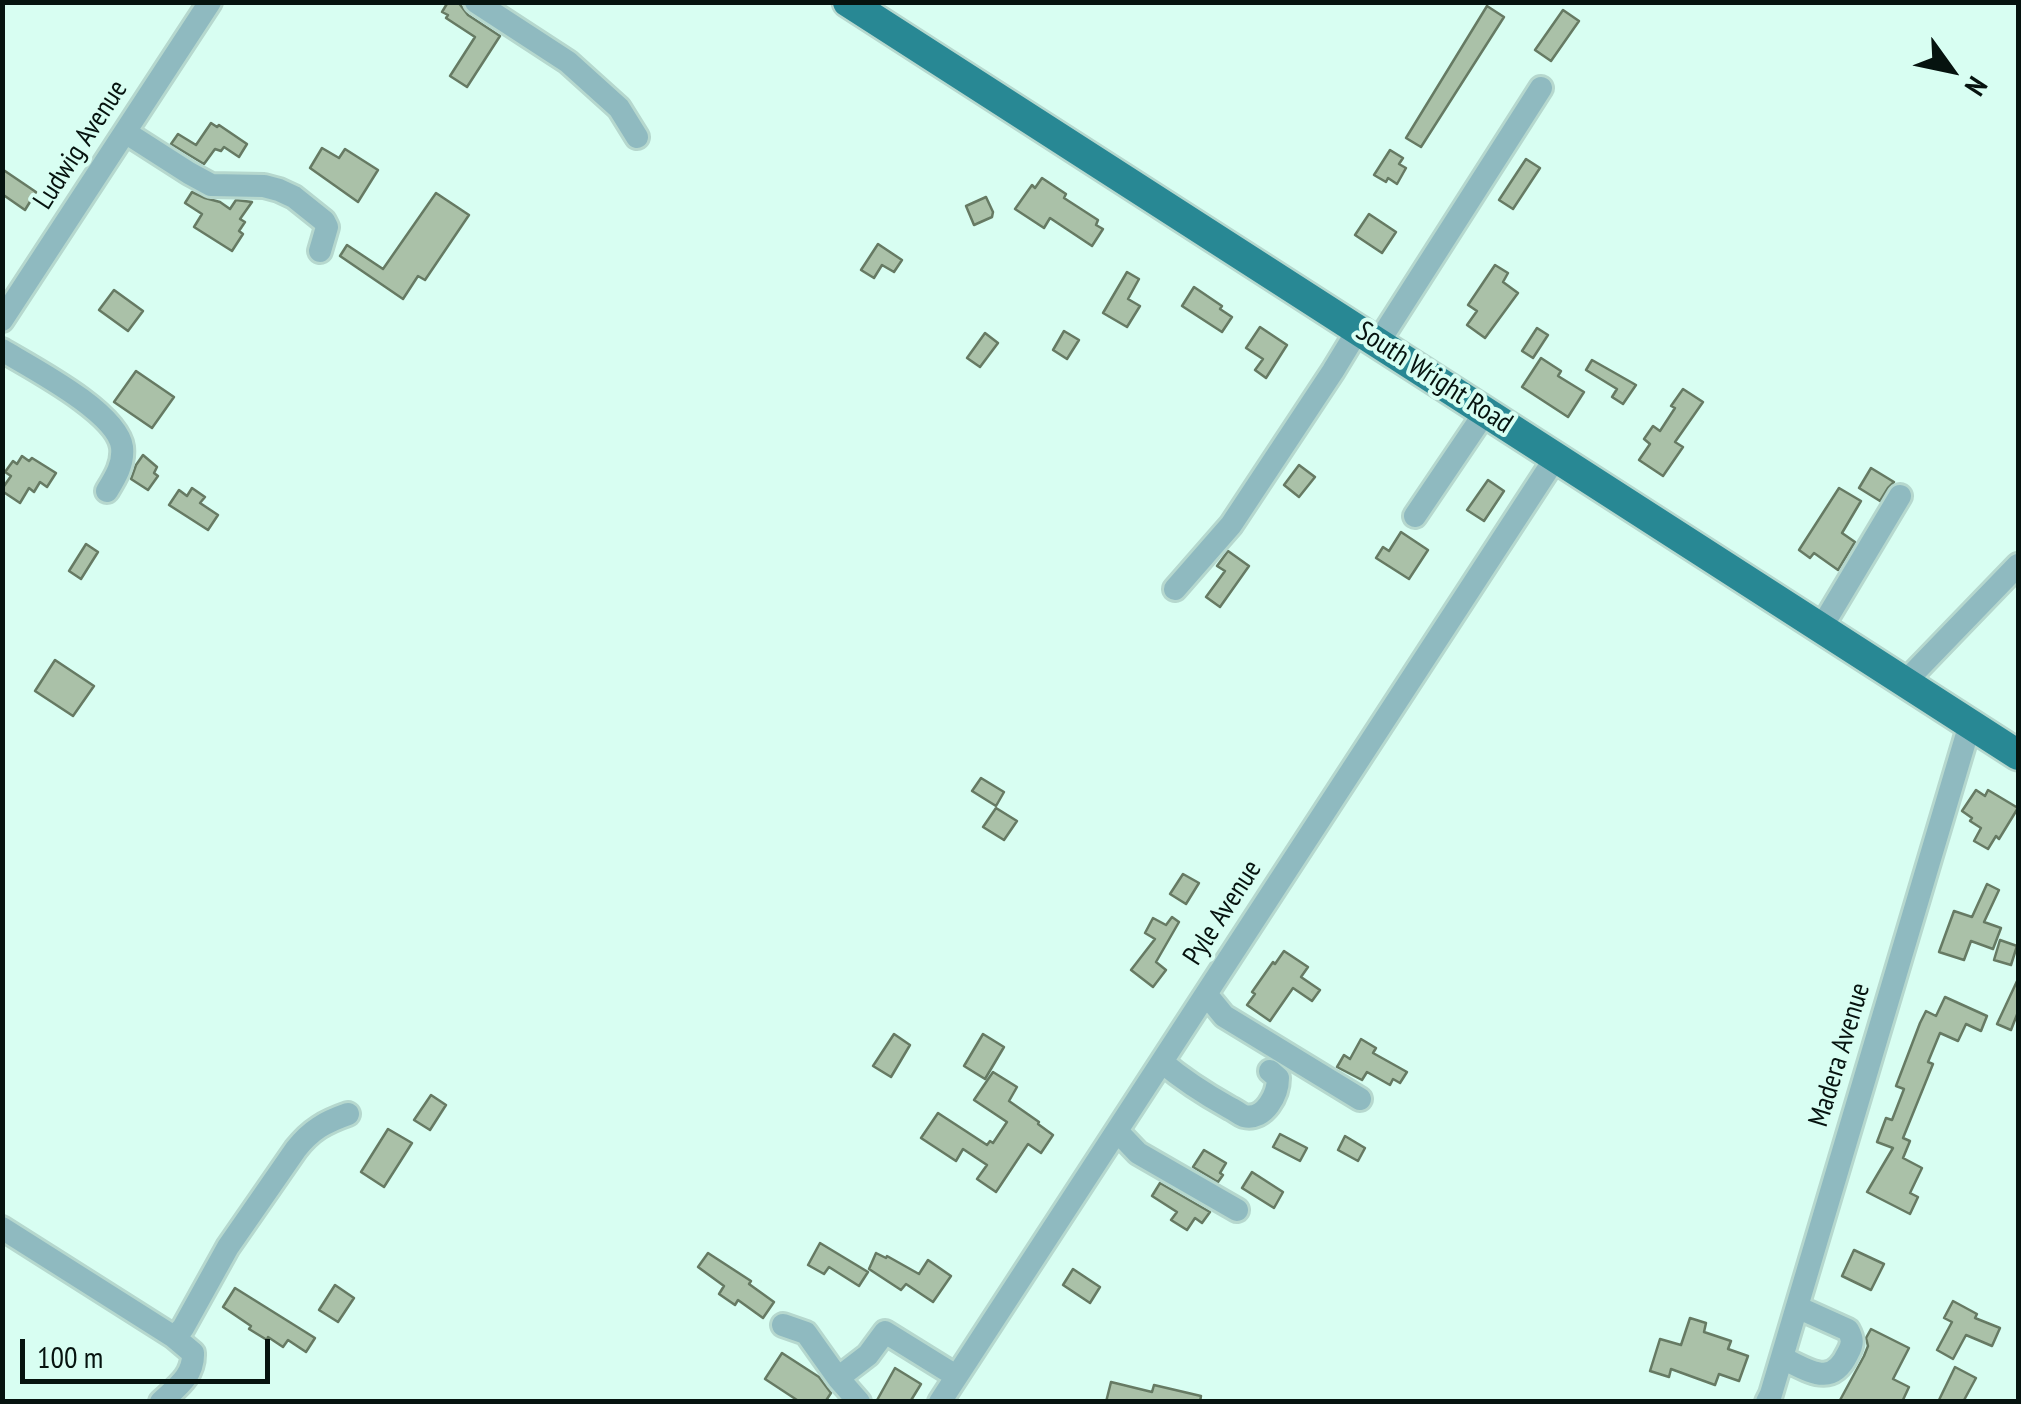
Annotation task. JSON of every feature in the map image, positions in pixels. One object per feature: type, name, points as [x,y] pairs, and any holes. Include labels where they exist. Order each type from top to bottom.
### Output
[{"type":"main road","name":"South Wright Road","points":[[848,2],[2018,755]]},
{"type":"street","name":"Ludwig Avenue","points":[[2,320],[12,284],[125,132],[210,2]]},
{"type":"street","points":[[476,2],[568,62],[619,108],[637,137]]},
{"type":"street","points":[[1175,590],[1232,525],[1334,371],[1368,336],[1541,88]]},
{"type":"street","points":[[125,132],[211,185],[264,186],[294,198],[327,227],[320,251]]},
{"type":"street","points":[[2,350],[99,412],[114,427],[122,447],[120,469],[107,491]]},
{"type":"street","points":[[1416,516],[1486,411]]},
{"type":"street","name":"Pyle Avenue","points":[[940,1402],[1556,457]]},
{"type":"street","points":[[1821,628],[1900,496]]},
{"type":"street","points":[[1905,682],[2018,565]]},
{"type":"street","name":"Madera Avenue","points":[[1767,1402],[1970,724]]},
{"type":"street","points":[[1206,994],[1224,1016],[1360,1099]]},
{"type":"street","points":[[1162,1062],[1202,1092],[1246,1116],[1264,1110],[1278,1092],[1278,1078],[1270,1071]]},
{"type":"street","points":[[174,1337],[183,1328],[228,1247],[307,1134],[348,1114]]},
{"type":"street","points":[[1116,1131],[1138,1153],[1237,1210]]},
{"type":"street","points":[[2,1228],[174,1337],[192,1353],[194,1364],[190,1374],[161,1402]]},
{"type":"street","points":[[1782,1358],[1820,1374],[1830,1374],[1840,1367],[1851,1348],[1848,1330],[1797,1307]]},
{"type":"street","points":[[783,1324],[806,1333],[858,1402]]},
{"type":"street","points":[[838,1378],[868,1355],[884,1332],[956,1376]]},
{"type":"building","points":[[448,2],[458,2],[468,15],[500,36],[467,87],[450,76],[475,37],[446,18],[448,15],[442,12]]},
{"type":"building","points":[[1487,6],[1504,17],[1421,147],[1406,138]]},
{"type":"building","points":[[1563,10],[1579,21],[1551,61],[1535,50]]},
{"type":"building","points":[[211,123],[247,144],[239,157],[224,147],[221,151],[215,149],[204,164],[171,144],[178,134],[196,145]]},
{"type":"building","points":[[322,148],[339,158],[345,149],[378,170],[358,202],[310,168]]},
{"type":"building","points":[[1390,150],[1403,158],[1399,164],[1406,168],[1397,184],[1374,175]]},
{"type":"building","points":[[1526,159],[1540,168],[1513,209],[1499,200]]},
{"type":"building","points":[[2,169],[36,192],[25,210],[2,194]]},
{"type":"building","points":[[1042,178],[1098,220],[1096,225],[1103,229],[1092,246],[1050,218],[1044,228],[1015,209]]},
{"type":"building","points":[[192,192],[230,209],[236,200],[252,202],[240,219],[245,222],[239,231],[243,234],[232,251],[194,227],[202,214],[185,203]]},
{"type":"building","points":[[436,193],[469,215],[425,280],[418,276],[403,299],[340,256],[347,245],[383,269]]},
{"type":"building","points":[[986,197],[992,217],[974,225],[966,206]]},
{"type":"building","points":[[1369,214],[1396,232],[1382,253],[1355,235]]},
{"type":"building","points":[[878,244],[902,260],[894,272],[882,265],[874,278],[861,270]]},
{"type":"building","points":[[1495,265],[1508,273],[1503,282],[1518,293],[1485,338],[1467,325],[1477,311],[1468,305]]},
{"type":"building","points":[[1127,272],[1139,279],[1128,299],[1140,306],[1127,327],[1103,313]]},
{"type":"building","points":[[1194,287],[1232,317],[1222,332],[1182,306]]},
{"type":"building","points":[[114,290],[143,311],[128,331],[99,310]]},
{"type":"building","points":[[1260,327],[1287,345],[1266,378],[1255,370],[1263,359],[1246,348]]},
{"type":"building","points":[[1537,328],[1548,335],[1533,358],[1522,351]]},
{"type":"building","points":[[1064,331],[1079,340],[1067,359],[1053,350]]},
{"type":"building","points":[[985,333],[998,343],[980,367],[967,358]]},
{"type":"building","points":[[1541,358],[1561,371],[1558,376],[1584,392],[1568,417],[1522,387]]},
{"type":"building","points":[[1592,360],[1636,385],[1623,404],[1612,397],[1617,389],[1586,370]]},
{"type":"building","points":[[136,371],[174,397],[152,428],[114,402]]},
{"type":"building","points":[[1683,389],[1703,402],[1675,442],[1683,447],[1663,476],[1639,460],[1650,444],[1644,439],[1653,426],[1660,431]]},
{"type":"building","points":[[143,455],[157,467],[154,473],[158,476],[148,490],[131,479]]},
{"type":"building","points":[[22,456],[56,473],[47,487],[40,482],[34,492],[29,488],[20,503],[2,489],[11,476],[5,472]]},
{"type":"building","points":[[1299,465],[1315,477],[1299,497],[1284,485]]},
{"type":"building","points":[[1871,468],[1894,482],[1880,501],[1859,488]]},
{"type":"building","points":[[1488,480],[1504,491],[1484,521],[1467,510]]},
{"type":"building","points":[[192,488],[205,497],[200,503],[218,515],[208,530],[169,505],[179,490],[187,496]]},
{"type":"building","points":[[1839,488],[1861,501],[1842,533],[1855,542],[1838,570],[1814,553],[1810,558],[1799,550]]},
{"type":"building","points":[[1401,532],[1428,550],[1409,579],[1376,558],[1383,547],[1389,551]]},
{"type":"building","points":[[86,544],[98,552],[81,579],[69,571]]},
{"type":"building","points":[[1228,551],[1249,566],[1220,607],[1206,597],[1225,571],[1217,566]]},
{"type":"building","points":[[55,660],[94,686],[73,716],[35,691]]},
{"type":"building","points":[[981,778],[1004,792],[996,806],[972,791]]},
{"type":"building","points":[[1976,790],[1985,796],[1988,790],[2018,808],[1988,849],[1974,841],[1981,828],[1962,811]]},
{"type":"building","points":[[996,808],[1017,821],[1004,840],[983,827]]},
{"type":"building","points":[[1183,874],[1199,883],[1186,904],[1170,894]]},
{"type":"building","points":[[1987,884],[1999,890],[1984,922],[2001,928],[1993,949],[1971,941],[1964,960],[1939,952],[1954,911],[1972,917]]},
{"type":"building","points":[[1172,917],[1179,922],[1156,962],[1166,970],[1153,987],[1131,970],[1155,939],[1145,933],[1153,918],[1166,925]]},
{"type":"building","points":[[2000,940],[2017,946],[2011,965],[1994,960]]},
{"type":"building","points":[[1284,951],[1308,967],[1301,977],[1320,990],[1312,1001],[1293,988],[1270,1021],[1247,1005],[1255,994],[1252,992]]},
{"type":"building","points":[[2018,979],[2018,1012],[2011,1030],[1997,1024]]},
{"type":"building","points":[[1945,997],[1987,1016],[1981,1031],[1966,1024],[1958,1041],[1940,1033],[1928,1062],[1933,1064],[1903,1138],[1910,1141],[1903,1158],[1922,1168],[1910,1193],[1918,1197],[1910,1214],[1867,1192],[1893,1148],[1877,1142],[1886,1118],[1892,1120],[1904,1089],[1896,1086],[1920,1023],[1926,1011],[1936,1016]]},
{"type":"building","points":[[894,1034],[910,1045],[891,1077],[873,1066]]},
{"type":"building","points":[[983,1034],[1004,1047],[985,1079],[964,1066]]},
{"type":"building","points":[[1361,1039],[1376,1048],[1373,1053],[1407,1072],[1400,1083],[1393,1079],[1390,1085],[1367,1072],[1362,1080],[1337,1067],[1344,1055],[1350,1059]]},
{"type":"building","points":[[993,1072],[1017,1087],[1009,1101],[1053,1135],[1041,1153],[1028,1144],[996,1192],[977,1179],[987,1165],[963,1149],[956,1161],[921,1138],[938,1113],[987,1145],[993,1143],[1007,1122],[974,1100]]},
{"type":"building","points":[[431,1095],[446,1105],[430,1130],[414,1120]]},
{"type":"building","points":[[388,1129],[412,1143],[384,1187],[361,1172]]},
{"type":"building","points":[[1280,1134],[1307,1148],[1300,1161],[1273,1147]]},
{"type":"building","points":[[1345,1136],[1365,1148],[1358,1161],[1338,1150]]},
{"type":"building","points":[[1204,1150],[1226,1163],[1218,1182],[1193,1167]]},
{"type":"building","points":[[1252,1172],[1283,1192],[1274,1208],[1242,1188]]},
{"type":"building","points":[[1160,1183],[1210,1212],[1202,1223],[1195,1218],[1187,1230],[1171,1220],[1177,1212],[1152,1196]]},
{"type":"building","points":[[820,1243],[868,1272],[859,1286],[829,1267],[824,1274],[808,1265]]},
{"type":"building","points":[[1854,1250],[1884,1264],[1871,1290],[1842,1276]]},
{"type":"building","points":[[708,1253],[751,1281],[749,1284],[774,1302],[763,1318],[738,1300],[735,1305],[719,1294],[724,1286],[698,1267]]},
{"type":"building","points":[[876,1253],[919,1274],[928,1260],[951,1276],[933,1302],[906,1284],[901,1290],[869,1269]]},
{"type":"building","points":[[1073,1269],[1100,1287],[1090,1303],[1063,1285]]},
{"type":"building","points":[[335,1285],[354,1298],[338,1322],[319,1310]]},
{"type":"building","points":[[235,1288],[315,1338],[306,1352],[288,1340],[283,1347],[268,1337],[267,1340],[223,1307]]},
{"type":"building","points":[[1953,1301],[1977,1314],[1975,1318],[2000,1328],[1992,1346],[1966,1335],[1953,1359],[1937,1350],[1952,1322],[1944,1318]]},
{"type":"building","points":[[1690,1318],[1706,1323],[1704,1332],[1731,1341],[1728,1349],[1748,1356],[1739,1381],[1719,1374],[1715,1385],[1671,1369],[1669,1377],[1650,1371],[1660,1339],[1681,1345]]},
{"type":"building","points":[[1871,1329],[1909,1348],[1893,1379],[1909,1387],[1902,1402],[1839,1402],[1864,1356]]},
{"type":"building","points":[[782,1353],[819,1377],[831,1393],[825,1402],[800,1402],[765,1379]]},
{"type":"building","points":[[1955,1367],[1976,1378],[1963,1402],[1938,1402]]},
{"type":"building","points":[[895,1368],[921,1384],[910,1402],[876,1402]]},
{"type":"building","points":[[1111,1382],[1152,1392],[1154,1385],[1201,1396],[1200,1402],[1106,1402]]}]
